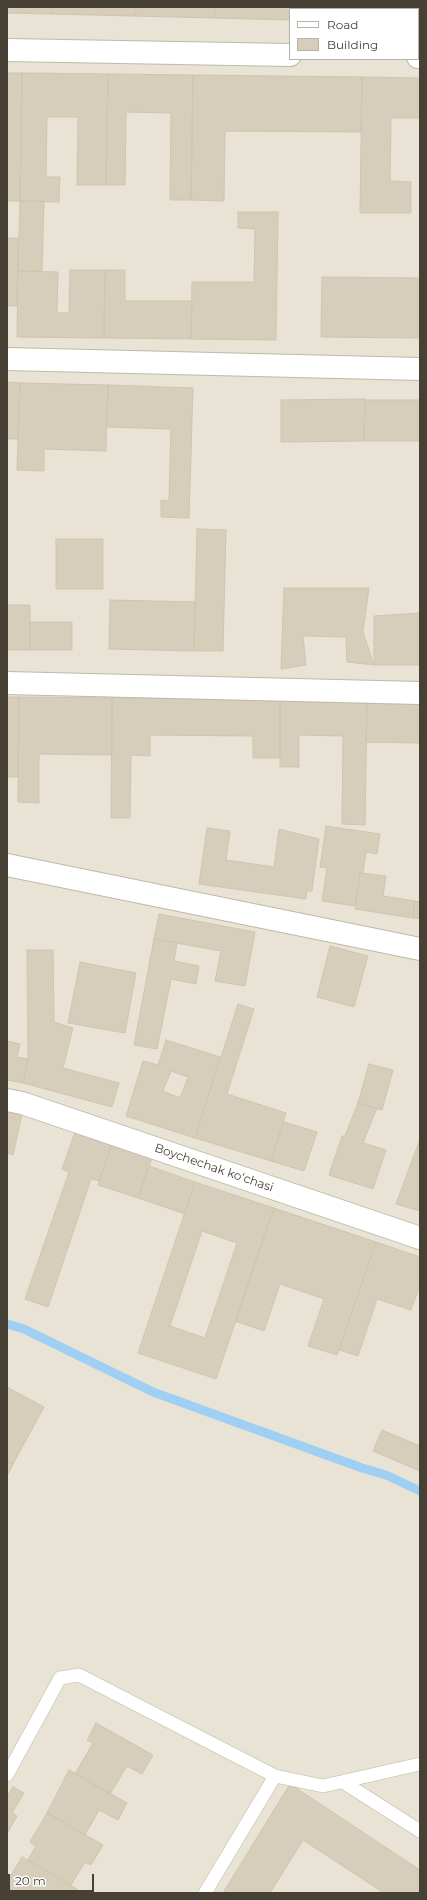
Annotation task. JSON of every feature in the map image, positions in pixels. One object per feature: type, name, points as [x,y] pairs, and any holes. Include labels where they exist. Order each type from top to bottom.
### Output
[{"type":"street","points":[[7,50],[289,55]]},
{"type":"street","points":[[7,359],[420,369]]},
{"type":"street","points":[[7,683],[420,693]]},
{"type":"street","points":[[7,865],[420,949]]},
{"type":"street","name":"Boychechak koʻchasi","points":[[7,1100],[22,1103],[420,1238]]},
{"type":"lane","points":[[7,1775],[60,1678],[79,1675],[275,1776],[323,1786],[420,1764]]},
{"type":"lane","points":[[205,1893],[275,1776]]},
{"type":"lane","points":[[343,1782],[420,1832]]},
{"type":"shaded area","points":[[7,7],[420,7],[420,1893],[7,1893]]},
{"type":"building","points":[[7,7],[52,7],[51,14],[7,13]]},
{"type":"building","points":[[52,7],[135,7],[134,16],[51,14]]},
{"type":"building","points":[[135,7],[215,7],[214,18],[134,16]]},
{"type":"building","points":[[215,7],[302,7],[289,8],[289,20],[214,18]]},
{"type":"building","points":[[7,73],[22,73],[20,201],[7,201]]},
{"type":"building","points":[[22,73],[108,74],[106,185],[77,185],[78,117],[47,117],[46,177],[60,177],[59,202],[20,201]]},
{"type":"building","points":[[108,74],[193,75],[191,200],[170,200],[171,113],[126,112],[125,185],[106,185]]},
{"type":"building","points":[[193,75],[362,77],[361,132],[225,131],[224,201],[191,200]]},
{"type":"building","points":[[362,77],[420,78],[420,118],[391,118],[390,181],[411,182],[411,213],[360,213]]},
{"type":"building","points":[[20,201],[44,201],[42,271],[18,271]]},
{"type":"building","points":[[238,212],[278,212],[276,340],[191,339],[192,282],[254,282],[255,229],[238,228]]},
{"type":"building","points":[[7,238],[18,238],[17,306],[7,306]]},
{"type":"building","points":[[70,270],[105,270],[104,338],[17,337],[18,271],[58,272],[57,313],[69,313]]},
{"type":"building","points":[[105,270],[125,270],[125,301],[192,301],[191,339],[104,338]]},
{"type":"building","points":[[322,277],[420,278],[420,338],[321,337]]},
{"type":"building","points":[[7,382],[20,383],[18,439],[7,439]]},
{"type":"building","points":[[20,383],[108,385],[106,451],[44,449],[44,471],[17,470]]},
{"type":"building","points":[[108,385],[193,388],[189,518],[161,517],[161,500],[169,501],[171,429],[107,427]]},
{"type":"building","points":[[365,399],[364,441],[281,442],[281,400]]},
{"type":"building","points":[[365,400],[420,400],[420,441],[364,441]]},
{"type":"building","points":[[197,529],[226,530],[223,651],[194,651]]},
{"type":"building","points":[[56,539],[103,539],[103,589],[56,589]]},
{"type":"building","points":[[284,588],[369,588],[363,632],[374,665],[347,662],[346,637],[303,636],[306,665],[281,669]]},
{"type":"building","points":[[110,600],[195,602],[194,651],[109,649]]},
{"type":"building","points":[[7,605],[30,605],[30,650],[7,650]]},
{"type":"building","points":[[420,613],[420,665],[374,665],[374,616]]},
{"type":"building","points":[[30,622],[72,622],[72,650],[30,650]]},
{"type":"building","points":[[7,697],[19,697],[18,777],[7,777]]},
{"type":"building","points":[[19,697],[112,698],[112,755],[39,754],[39,803],[18,802]]},
{"type":"building","points":[[112,698],[280,699],[280,758],[253,758],[253,736],[150,735],[150,756],[131,755],[130,818],[111,818]]},
{"type":"building","points":[[280,699],[367,700],[365,825],[342,824],[343,736],[299,735],[299,767],[280,767]]},
{"type":"building","points":[[367,700],[420,701],[420,743],[366,742]]},
{"type":"building","points":[[326,826],[380,834],[377,854],[366,852],[363,873],[360,873],[355,906],[322,901],[327,868],[320,867]]},
{"type":"building","points":[[207,828],[230,831],[226,860],[274,867],[279,829],[319,839],[312,891],[307,891],[306,899],[199,884]]},
{"type":"building","points":[[360,873],[386,876],[383,896],[415,901],[413,918],[355,909]]},
{"type":"building","points":[[415,901],[420,902],[420,919],[413,918]]},
{"type":"building","points":[[159,914],[255,932],[245,986],[215,981],[221,951],[154,939]]},
{"type":"building","points":[[154,939],[177,943],[174,961],[199,966],[196,984],[171,979],[157,1049],[134,1045]]},
{"type":"building","points":[[330,946],[368,956],[354,1007],[317,997]]},
{"type":"building","points":[[27,950],[53,950],[54,1022],[73,1028],[63,1068],[119,1083],[112,1107],[23,1083],[28,1059]]},
{"type":"building","points":[[80,962],[136,973],[125,1033],[68,1023]]},
{"type":"building","points":[[238,1004],[254,1009],[227,1094],[286,1113],[271,1161],[195,1138]]},
{"type":"building","points":[[166,1040],[220,1057],[195,1138],[126,1116],[143,1061],[158,1065]],"holes":[[[171,1071],[188,1077],[180,1098],[163,1091]]]},
{"type":"building","points":[[7,1041],[20,1044],[17,1057],[28,1059],[23,1083],[7,1080]]},
{"type":"building","points":[[369,1064],[393,1070],[382,1110],[358,1103]]},
{"type":"building","points":[[358,1103],[377,1108],[363,1143],[386,1150],[373,1189],[329,1175],[342,1136],[345,1136]]},
{"type":"building","points":[[7,1111],[22,1114],[13,1155],[7,1153]]},
{"type":"building","points":[[284,1122],[317,1132],[304,1171],[271,1161]]},
{"type":"building","points":[[75,1132],[112,1144],[99,1181],[91,1179],[48,1307],[25,1299],[69,1172],[62,1169]]},
{"type":"building","points":[[420,1139],[420,1211],[396,1204]]},
{"type":"building","points":[[112,1144],[152,1158],[138,1198],[98,1185]]},
{"type":"building","points":[[149,1166],[195,1182],[185,1214],[138,1198]]},
{"type":"building","points":[[195,1182],[274,1208],[216,1379],[138,1353]],"holes":[[[202,1231],[237,1243],[205,1338],[170,1326]]]},
{"type":"building","points":[[274,1208],[376,1242],[337,1355],[308,1346],[324,1299],[280,1284],[264,1331],[235,1321]]},
{"type":"building","points":[[376,1242],[420,1257],[420,1285],[411,1310],[377,1299],[358,1356],[339,1350]]},
{"type":"building","points":[[7,1387],[44,1407],[13,1464],[7,1461]]},
{"type":"building","points":[[382,1430],[420,1446],[420,1471],[373,1451]]},
{"type":"building","points":[[7,1461],[13,1464],[7,1476]]},
{"type":"building","points":[[96,1723],[153,1755],[142,1774],[127,1766],[110,1794],[75,1774],[93,1743],[87,1740]]},
{"type":"building","points":[[69,1770],[127,1803],[118,1820],[99,1810],[85,1835],[47,1813]]},
{"type":"building","points":[[290,1784],[420,1870],[420,1893],[384,1893],[303,1840],[270,1893],[223,1893]]},
{"type":"building","points":[[13,1787],[24,1793],[12,1813],[17,1816],[7,1834],[7,1797]]},
{"type":"building","points":[[47,1813],[103,1845],[91,1865],[85,1862],[71,1885],[28,1860],[36,1846],[30,1842]]},
{"type":"building","points":[[22,1857],[77,1889],[75,1893],[8,1893],[7,1882]]},
{"type":"waterway","points":[[7,1324],[24,1329],[153,1392],[362,1468],[386,1475],[420,1491]]}]
